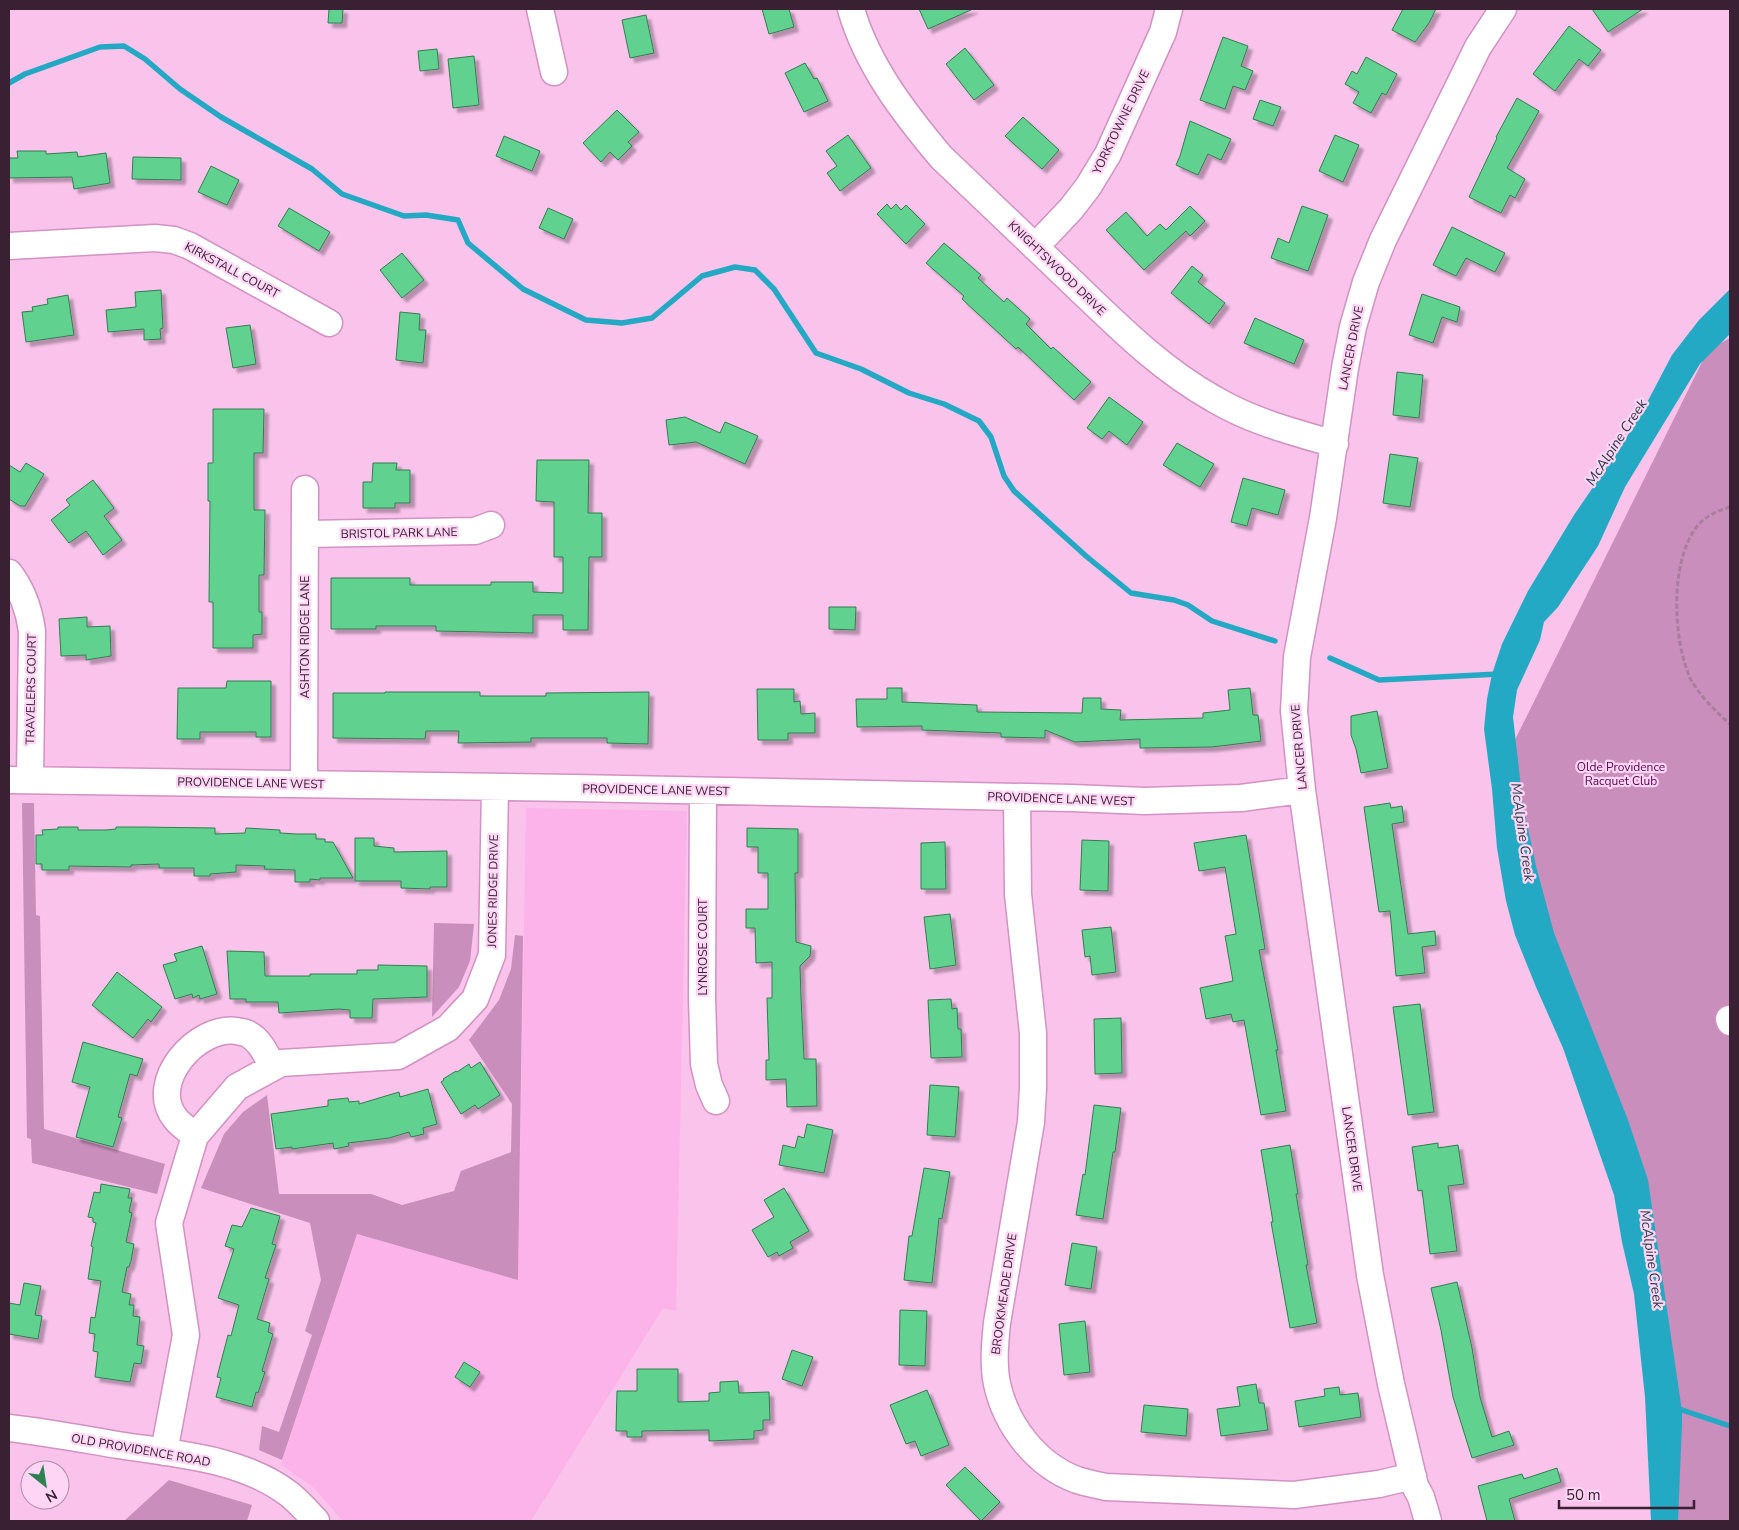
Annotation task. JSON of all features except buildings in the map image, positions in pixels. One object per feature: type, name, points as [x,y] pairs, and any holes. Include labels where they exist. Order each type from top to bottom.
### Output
[{"type":"street","points":[[540,9],[554,72]]},
{"type":"street","name":"KNIGHTSWOOD DRIVE","points":[[851,9],[869,53],[893,96],[913,124],[941,157],[1137,345],[1174,374],[1214,400],[1281,429],[1335,444]]},
{"type":"street","name":"YORKTOWNE DRIVE","points":[[1035,247],[1083,194],[1108,154],[1163,32],[1169,9]]},
{"type":"street","name":"LANCER DRIVE","points":[[1428,1521],[1414,1481],[1390,1384],[1370,1275],[1302,790],[1294,711],[1297,657],[1323,518],[1345,368],[1366,282],[1382,240],[1478,47],[1503,9]]},
{"type":"street","name":"KIRKSTALL COURT","points":[[9,246],[155,238],[174,240],[329,323]]},
{"type":"street","name":"ASHTON RIDGE LANE","points":[[304,784],[305,489]]},
{"type":"street","name":"BRISTOL PARK LANE","points":[[306,534],[475,531],[491,525]]},
{"type":"street","name":"TRAVELERS COURT","points":[[9,573],[23,596],[30,617],[32,631],[19,780]]},
{"type":"street","name":"PROVIDENCE LANE WEST","points":[[19,780],[703,791],[1154,801],[1241,798],[1302,790]]},
{"type":"street","name":"JONES RIDGE DRIVE","points":[[164,1452],[186,1335],[169,1223],[195,1136],[237,1087],[281,1063],[398,1056],[448,1028],[475,999],[492,955],[495,788]]},
{"type":"street","name":"LYNROSE COURT","points":[[703,791],[702,998],[704,1064],[709,1085],[716,1101]]},
{"type":"street","name":"BROOKMEADE DRIVE","points":[[1018,797],[1018,894],[1033,1033],[1033,1088],[1031,1122],[997,1323],[994,1355],[997,1383],[1003,1405],[1011,1421],[1024,1441],[1040,1457],[1059,1471],[1076,1480],[1106,1487],[1294,1495],[1414,1481]]},
{"type":"street","points":[[195,1136],[174,1118],[168,1101],[167,1084],[178,1062],[194,1044],[212,1034],[229,1030],[247,1033],[260,1044],[273,1067]]},
{"type":"street","name":"OLD PROVIDENCE ROAD","points":[[9,1428],[164,1452],[219,1463],[258,1476],[287,1493],[300,1503],[316,1521]]},
{"type":"street","name":"LANCER DRIVE","points":[[1414,1481],[1414,1521]]},
{"type":"path","points":[[1730,508],[1712,514],[1695,528],[1688,542],[1681,565],[1676,607],[1679,633],[1686,666],[1691,678],[1708,701],[1730,724]]},
{"type":"shaded area","points":[[526,808],[687,811],[676,1311],[663,1308],[531,1521],[343,1521],[313,1487],[281,1465],[357,1234],[518,1280]]},
{"type":"green space","name":"Olde Providence Racquet Club","points":[[1730,338],[1730,1521],[1659,1521],[1627,1175],[1584,1071],[1505,760],[1708,350]]},
{"type":"green space","points":[[22,803],[34,803],[36,915],[40,916],[44,1129],[165,1164],[157,1194],[32,1163],[31,1139],[27,1138]]},
{"type":"green space","points":[[434,923],[474,924],[470,961],[459,987],[432,1017]]},
{"type":"green space","points":[[515,935],[523,936],[518,1280],[357,1234],[282,1460],[259,1450],[262,1426],[279,1432],[312,1335],[305,1331],[321,1280],[310,1223],[201,1188],[224,1134],[243,1112],[267,1095],[279,1194],[371,1194],[402,1205],[454,1191],[461,1171],[511,1152],[512,1104],[469,1040],[499,1000],[511,969]]},
{"type":"green space","points":[[169,1480],[252,1505],[247,1521],[124,1521]]},
{"type":"water","name":"McAlpine Creek","points":[[1730,289],[1730,334],[1700,364],[1625,487],[1598,546],[1558,607],[1544,622],[1540,640],[1517,690],[1513,717],[1523,805],[1536,866],[1554,933],[1628,1120],[1648,1180],[1682,1411],[1678,1521],[1651,1521],[1645,1397],[1634,1294],[1614,1195],[1563,1048],[1515,935],[1506,901],[1497,848],[1484,729],[1492,674],[1502,644],[1528,591],[1574,515],[1642,412],[1672,355],[1699,320]]},
{"type":"waterway","points":[[9,83],[25,74],[100,47],[124,46],[145,59],[180,89],[221,117],[312,169],[342,194],[404,216],[426,215],[458,220],[468,243],[523,289],[586,320],[622,323],[652,318],[702,276],[735,267],[755,270],[774,289],[816,353],[861,369],[909,393],[944,404],[979,421],[991,437],[1004,476],[1014,491],[1086,556],[1131,593],[1174,600],[1188,605],[1212,621],[1275,641]]},
{"type":"waterway","points":[[1330,658],[1379,680],[1499,674]]},
{"type":"waterway","points":[[1676,1408],[1730,1426]]}]
